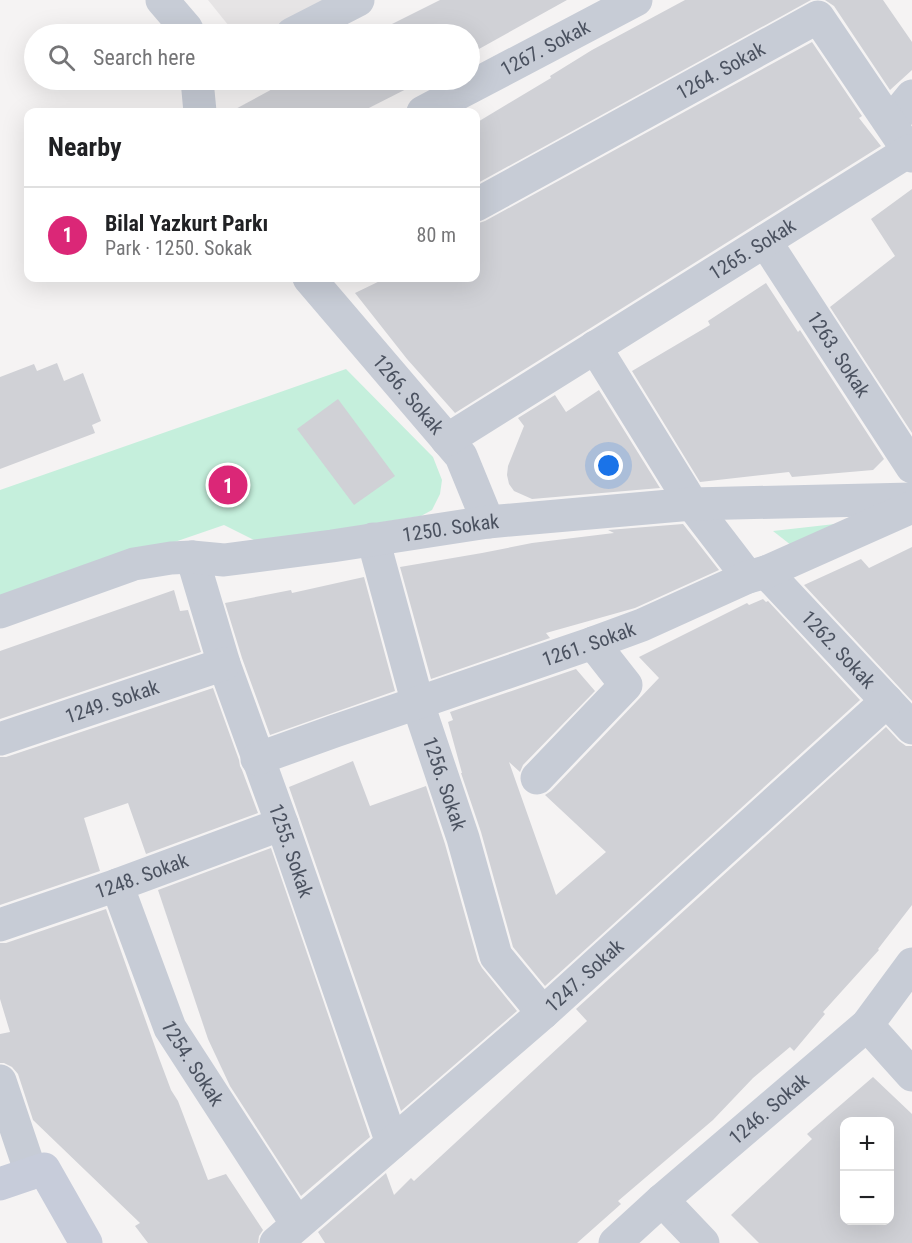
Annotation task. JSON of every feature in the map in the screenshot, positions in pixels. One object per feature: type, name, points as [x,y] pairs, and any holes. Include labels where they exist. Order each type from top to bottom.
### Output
[{"type":"street","points":[[162,0],[183,24]]},
{"type":"street","points":[[311,24],[358,0]]},
{"type":"street","name":"1267. Sokak","points":[[480,82],[636,0]]},
{"type":"street","name":"1264. Sokak","points":[[480,204],[818,17],[904,144]]},
{"type":"street","name":"1267. Sokak","points":[[431,108],[465,90]]},
{"type":"street","points":[[904,144],[903,107],[912,96]]},
{"type":"street","name":"1265. Sokak","points":[[447,440],[765,241],[904,144]]},
{"type":"street","name":"1263. Sokak","points":[[765,241],[912,467]]},
{"type":"street","name":"1266. Sokak","points":[[325,282],[460,456],[488,522]]},
{"type":"street","points":[[595,347],[692,504],[757,574]]},
{"type":"street","name":"1250. Sokak","points":[[0,612],[134,564],[171,558],[224,560],[488,522],[692,504],[912,499]]},
{"type":"street","name":"1261. Sokak","points":[[258,759],[642,625],[912,507]]},
{"type":"street","name":"1256. Sokak","points":[[373,540],[418,704],[463,838],[496,956],[543,1013]]},
{"type":"street","name":"1255. Sokak","points":[[192,557],[224,664],[392,1143]]},
{"type":"street","name":"1262. Sokak","points":[[757,574],[887,700],[912,728]]},
{"type":"street","points":[[537,778],[626,685],[593,643]]},
{"type":"street","name":"1249. Sokak","points":[[0,739],[224,664]]},
{"type":"street","name":"1247. Sokak","points":[[287,1234],[543,1013],[887,700]]},
{"type":"street","name":"1248. Sokak","points":[[0,925],[282,825]]},
{"type":"street","name":"1254. Sokak","points":[[117,885],[170,1028],[287,1234]]},
{"type":"street","name":"1246. Sokak","points":[[615,1243],[867,1025],[912,964]]},
{"type":"street","points":[[867,1025],[912,1075]]},
{"type":"street","points":[[0,1081],[31,1173]]},
{"type":"street","points":[[0,1184],[44,1169],[86,1243]]},
{"type":"street","points":[[662,1200],[703,1243]]},
{"type":"shaded area","points":[[208,0],[327,0],[285,24],[227,24]]},
{"type":"green space","points":[[346,369],[433,457],[442,480],[440,494],[432,510],[421,516],[258,542],[224,525],[0,602],[0,490]]},
{"type":"green space","points":[[835,524],[796,549],[773,531]]},
{"type":"building","points":[[440,0],[567,0],[480,48],[480,24],[392,24]]},
{"type":"building","points":[[685,0],[811,0],[480,182],[480,121],[551,78],[550,76],[592,50]]},
{"type":"building","points":[[825,0],[883,0],[912,42],[912,70],[890,90],[834,6]]},
{"type":"building","points":[[812,42],[862,116],[859,118],[881,146],[455,413],[407,359],[355,293],[378,282],[480,282],[480,223]]},
{"type":"building","points":[[271,90],[404,90],[369,108],[237,108]]},
{"type":"building","points":[[912,189],[912,433],[830,307],[895,256],[871,219]]},
{"type":"building","points":[[766,283],[798,332],[800,330],[884,459],[873,470],[792,477],[789,472],[700,482],[632,371],[710,325],[708,321]]},
{"type":"building","points":[[57,363],[64,381],[83,373],[101,421],[92,425],[95,433],[0,469],[0,377],[34,364],[37,371]]},
{"type":"building","points":[[599,390],[660,488],[532,499],[514,491],[507,475],[508,466],[524,426],[518,418],[555,395],[566,412]]},
{"type":"building","points":[[338,399],[395,476],[354,505],[297,429]]},
{"type":"building","points":[[683,524],[719,570],[635,608],[546,633],[550,638],[431,679],[400,567],[532,543],[614,533],[608,530]]},
{"type":"building","points":[[912,547],[912,701],[804,585],[861,559],[869,568]]},
{"type":"building","points":[[364,577],[395,691],[270,735],[225,603],[291,590],[292,593]]},
{"type":"building","points":[[174,590],[180,611],[188,610],[201,652],[0,719],[0,651]]},
{"type":"building","points":[[763,599],[768,601],[860,700],[545,986],[513,947],[481,832],[461,773],[448,722],[453,720],[450,712],[576,669],[595,691],[523,765],[520,772],[509,762],[556,895],[606,852],[545,795],[659,678],[639,657],[747,603],[749,605]]},
{"type":"building","points":[[213,688],[258,813],[146,854],[128,803],[84,818],[100,871],[0,905],[0,757],[6,757]]},
{"type":"building","points":[[886,727],[899,741],[906,746],[912,746],[912,905],[879,950],[823,1012],[825,1014],[794,1051],[790,1047],[753,1078],[713,1120],[618,1201],[621,1204],[577,1243],[325,1243],[318,1232],[386,1173],[394,1195],[411,1178],[414,1181],[587,1021],[576,1009]]},
{"type":"building","points":[[353,761],[370,806],[426,786],[478,961],[517,1011],[401,1111],[289,787]]},
{"type":"building","points":[[271,848],[370,1137],[301,1196],[230,1086],[208,1039],[158,890]]},
{"type":"building","points":[[106,909],[171,1090],[178,1101],[208,1180],[226,1174],[263,1230],[258,1243],[148,1243],[135,1226],[140,1223],[33,1120],[18,1074],[12,1067],[0,1063],[0,1034],[10,1032],[0,999],[0,943],[6,943]]},
{"type":"building","points":[[873,1077],[912,1114],[912,1243],[759,1243],[731,1215],[812,1139],[807,1134]]},
{"type":"place","name":"Bilal Yazkurt Parkı","points":[[228,485]]}]
